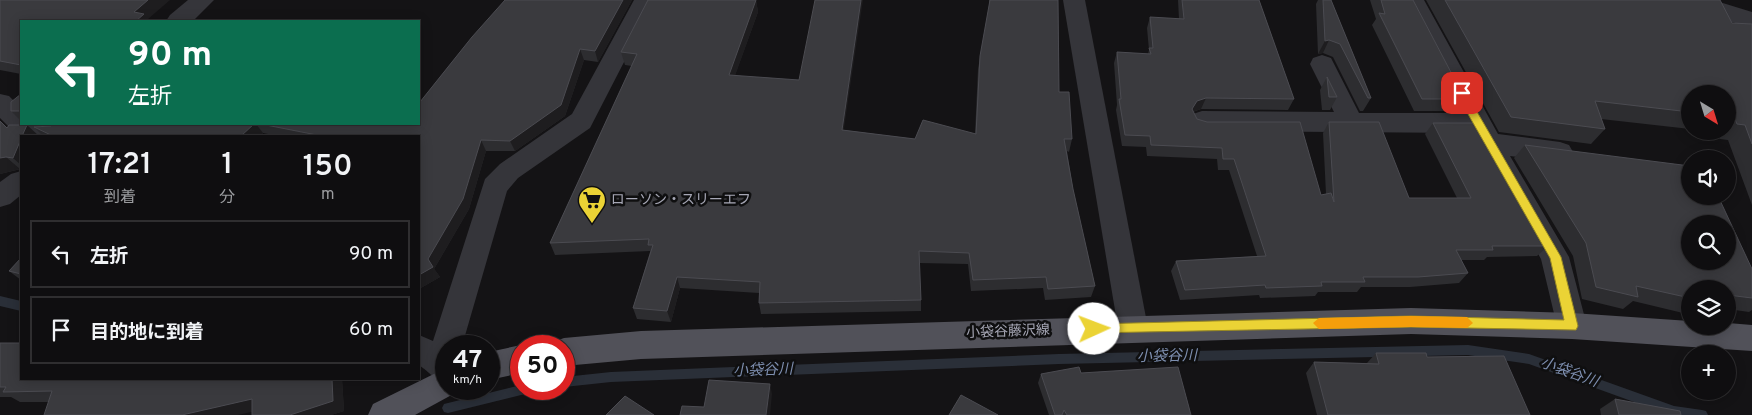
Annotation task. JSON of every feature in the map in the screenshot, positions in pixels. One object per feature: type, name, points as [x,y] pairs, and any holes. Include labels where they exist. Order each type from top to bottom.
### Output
[{"type":"main road","name":"小袋谷藤沢線","points":[[575,351],[641,345],[1133,328],[1411,321],[1572,326],[1752,338]]},
{"type":"main road","points":[[384,415],[435,366]]},
{"type":"street","points":[[179,20],[203,0]]},
{"type":"street","points":[[449,335],[495,187],[509,171],[581,121],[645,0]]},
{"type":"street","points":[[1074,0],[1133,328]]},
{"type":"street","points":[[1412,0],[1484,133],[1555,257],[1572,326]]},
{"type":"street","points":[[1655,0],[1700,4],[1752,20]]},
{"type":"street","points":[[1322,64],[1351,122]]},
{"type":"street","points":[[0,102],[20,122]]},
{"type":"street","points":[[1202,121],[1351,122],[1484,133],[1585,155]]},
{"type":"street","points":[[23,125],[33,135]]},
{"type":"street","points":[[45,135],[58,125]]},
{"type":"street","points":[[0,196],[20,183]]},
{"type":"building","points":[[0,0],[148,0],[134,12],[144,14],[137,20],[20,20],[20,65],[0,61]]},
{"type":"building","points":[[505,0],[623,0],[595,51],[580,49],[561,105],[510,141],[481,140],[463,199],[428,259],[433,267],[420,274],[420,135],[317,135],[266,125],[420,125],[420,102],[472,37]]},
{"type":"building","points":[[648,0],[756,0],[729,75],[799,80],[815,0],[861,0],[842,130],[915,139],[923,120],[976,134],[980,56],[990,0],[1058,0],[1059,92],[1069,92],[1072,139],[1064,139],[1073,189],[1095,286],[1048,289],[1046,277],[973,280],[969,253],[919,251],[921,300],[759,303],[760,282],[677,277],[667,311],[633,308],[653,245],[648,245],[649,239],[550,243],[637,54],[621,52]]},
{"type":"building","points":[[1182,0],[1259,0],[1294,99],[1206,98],[1197,101],[1192,109],[1197,119],[1207,122],[1300,122],[1321,195],[1331,193],[1334,202],[1329,122],[1379,122],[1409,198],[1471,198],[1433,123],[1477,123],[1548,246],[1492,246],[1493,250],[1456,250],[1468,273],[1418,277],[1363,277],[1365,282],[1321,282],[1322,286],[1266,288],[1265,285],[1185,290],[1176,261],[1266,256],[1234,159],[1223,159],[1222,148],[1151,145],[1150,136],[1125,135],[1119,99],[1121,99],[1117,52],[1151,54],[1149,48],[1153,48],[1150,17],[1184,19]]},
{"type":"building","points":[[1323,0],[1331,0],[1371,98],[1368,98],[1340,44],[1329,40],[1325,41]]},
{"type":"building","points":[[1381,0],[1413,0],[1465,99],[1422,99],[1379,13],[1385,14]]},
{"type":"building","points":[[1445,0],[1720,0],[1732,23],[1752,24],[1752,144],[1745,125],[1737,124],[1736,122],[1736,85],[1681,85],[1681,111],[1595,101],[1605,129],[1511,117]]},
{"type":"building","points":[[1327,77],[1337,97],[1329,97]]},
{"type":"building","points":[[20,95],[20,111],[11,111],[11,102]]},
{"type":"building","points":[[0,121],[7,128],[9,125],[27,125],[22,135],[20,135],[20,141],[13,158],[0,158]]},
{"type":"building","points":[[253,125],[242,135],[51,135],[34,127]]},
{"type":"building","points":[[1525,145],[1681,165],[1681,205],[1722,205],[1727,215],[1681,215],[1681,270],[1736,270],[1736,235],[1752,269],[1752,298],[1736,296],[1736,280],[1681,280],[1681,296],[1636,286],[1638,297],[1596,287],[1586,243]]},
{"type":"building","points":[[20,259],[20,274],[9,271]]},
{"type":"building","points":[[0,343],[20,343],[20,380],[332,380],[333,401],[290,415],[252,415],[252,399],[182,415],[44,415],[52,391],[3,392],[6,387],[0,387]]},
{"type":"building","points":[[1376,353],[1426,353],[1427,357],[1504,356],[1530,415],[1328,415],[1314,362],[1379,364]]},
{"type":"building","points":[[1079,367],[1081,373],[1178,367],[1191,415],[1067,415],[1064,410],[1062,415],[1055,415],[1041,374]]},
{"type":"building","points":[[709,380],[770,384],[766,415],[680,415],[682,406],[704,407]]},
{"type":"building","points":[[961,395],[998,415],[949,415]]},
{"type":"building","points":[[625,396],[654,415],[606,415]]},
{"type":"building","points":[[1615,399],[1680,411],[1681,415],[1619,415]]},
{"type":"waterway","name":"小袋谷川","points":[[0,301],[20,306]]},
{"type":"waterway","name":"小袋谷川","points":[[575,381],[611,377],[1059,359],[1468,350],[1529,359],[1674,411],[1702,415]]},
{"type":"waterway","name":"小袋谷川","points":[[448,408],[510,393]]},
{"type":"slow traffic","points":[[1319,323],[1411,321],[1467,323]]},
{"type":"place","name":"ローソン・スリーエフ","points":[[592,224]]},
{"type":"route","points":[[1094,329],[1411,321],[1572,326],[1555,257],[1462,93]]}]
